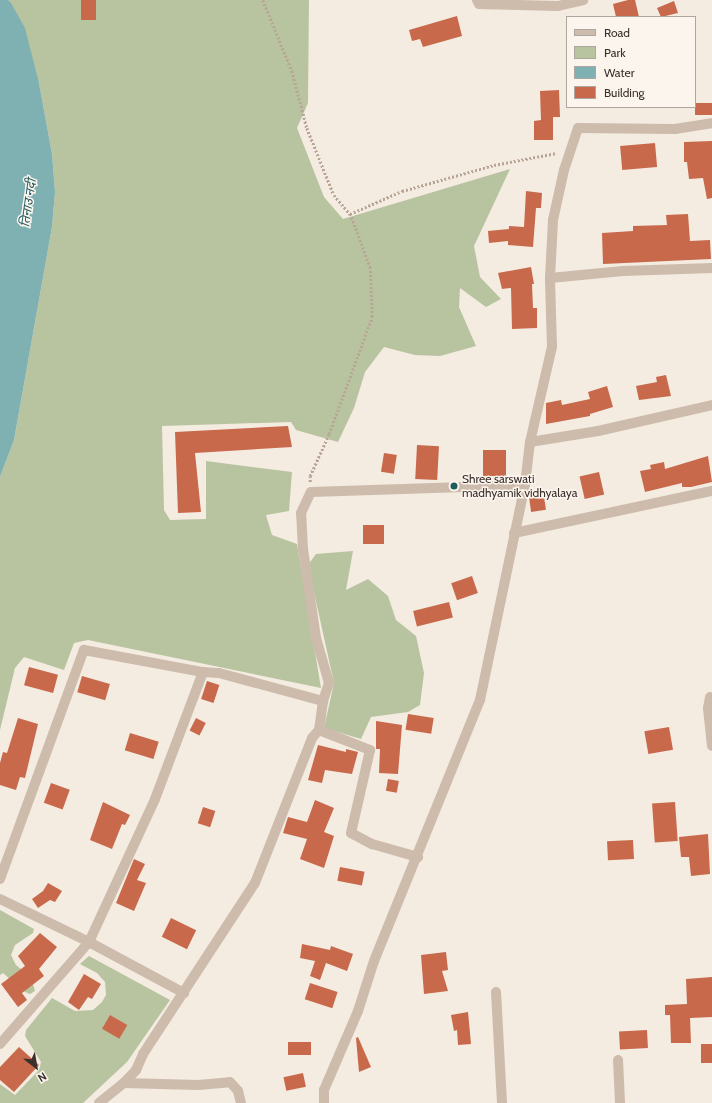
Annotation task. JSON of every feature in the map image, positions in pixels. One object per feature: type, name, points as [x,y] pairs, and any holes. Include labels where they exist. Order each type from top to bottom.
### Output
[{"type":"street","points":[[477,0],[479,4],[558,6],[583,0]]},
{"type":"street","points":[[324,1103],[324,1090],[480,700],[525,485],[530,442],[552,347],[550,278],[554,220],[570,151],[578,128],[675,129],[712,123]]},
{"type":"street","points":[[550,278],[623,271],[712,268]]},
{"type":"street","points":[[530,442],[598,431],[712,405]]},
{"type":"street","points":[[99,1103],[124,1083],[136,1070],[143,1054],[255,883],[312,738],[319,730],[322,700],[329,682],[316,638],[303,549],[302,513],[311,492],[525,485]]},
{"type":"street","points":[[514,532],[712,491]]},
{"type":"street","points":[[0,879],[84,650],[203,672],[219,673],[322,700]]},
{"type":"street","points":[[0,1044],[89,942],[155,799],[203,672]]},
{"type":"street","points":[[710,697],[708,708],[712,746]]},
{"type":"street","points":[[319,730],[370,750],[351,832],[372,844],[418,857]]},
{"type":"street","points":[[0,899],[89,942],[184,993]]},
{"type":"street","points":[[496,992],[502,1103]]},
{"type":"street","points":[[618,1060],[620,1103]]},
{"type":"street","points":[[124,1083],[198,1085],[230,1082],[238,1091],[241,1103]]},
{"type":"path","points":[[263,0],[292,71],[307,128],[334,195],[350,214],[370,268],[372,317],[329,434],[310,476],[311,492]]},
{"type":"path","points":[[350,214],[409,189],[494,165],[570,151]]},
{"type":"green space","points":[[8,0],[309,0],[308,103],[297,128],[324,197],[343,219],[510,169],[474,246],[480,277],[501,299],[486,307],[460,288],[459,307],[476,346],[440,356],[415,355],[384,347],[365,372],[354,408],[338,442],[296,430],[291,422],[162,426],[164,510],[170,520],[206,519],[206,461],[292,472],[289,511],[266,515],[272,535],[297,544],[321,688],[88,640],[74,643],[64,670],[24,657],[15,668],[0,730],[0,477],[14,440],[52,227],[55,192],[52,154],[39,83]]},
{"type":"green space","points":[[353,551],[346,590],[368,579],[388,596],[396,620],[416,636],[424,673],[420,705],[408,712],[371,717],[361,739],[324,728],[334,683],[308,565],[316,554]]},
{"type":"green space","points":[[0,910],[34,929],[33,933],[15,945],[11,955],[16,965],[31,977],[35,991],[30,994],[25,992],[3,973],[0,975]]},
{"type":"green space","points":[[89,956],[170,1000],[127,1062],[83,1103],[0,1103],[0,1084],[15,1095],[39,1070],[41,1062],[25,1036],[26,1030],[52,998],[75,1011],[93,1010],[102,1002],[106,995],[105,982],[97,973],[80,964]]},
{"type":"water","name":"तिनाउ नदी","points":[[0,0],[8,0],[11,3],[25,28],[39,83],[52,154],[55,192],[52,227],[14,440],[0,477]]},
{"type":"building","points":[[81,0],[96,0],[96,20],[81,20]]},
{"type":"building","points":[[628,0],[635,0],[639,16],[616,16],[613,4]]},
{"type":"building","points":[[674,1],[678,13],[661,16],[657,8]]},
{"type":"building","points":[[457,16],[462,36],[423,47],[420,39],[412,41],[409,30]]},
{"type":"building","points":[[559,90],[560,117],[553,117],[553,140],[534,140],[534,121],[541,120],[540,91]]},
{"type":"building","points":[[696,103],[712,103],[712,115],[695,115]]},
{"type":"building","points":[[712,141],[712,198],[707,199],[703,178],[689,179],[687,162],[684,162],[684,142]]},
{"type":"building","points":[[655,143],[657,167],[622,170],[620,146]]},
{"type":"building","points":[[526,191],[542,193],[541,208],[536,208],[533,247],[508,245],[508,241],[489,243],[488,231],[509,229],[509,226],[524,227]]},
{"type":"building","points":[[688,214],[690,241],[710,240],[711,259],[603,264],[602,233],[633,231],[633,226],[667,225],[666,215]]},
{"type":"building","points":[[531,267],[534,284],[532,284],[533,308],[537,308],[537,328],[512,329],[511,288],[502,289],[498,273]]},
{"type":"building","points":[[666,375],[671,396],[639,400],[636,386],[657,382],[656,377]]},
{"type":"building","points":[[607,386],[613,407],[590,414],[590,416],[546,424],[546,403],[561,400],[562,405],[590,399],[588,392]]},
{"type":"building","points":[[288,426],[292,447],[195,453],[201,512],[178,513],[175,432]]},
{"type":"building","points":[[417,445],[439,446],[437,480],[415,479]]},
{"type":"building","points":[[483,450],[506,450],[506,476],[483,476]]},
{"type":"building","points":[[384,453],[397,455],[394,474],[381,472]]},
{"type":"building","points":[[708,456],[712,482],[691,487],[682,487],[682,483],[645,492],[640,471],[651,469],[650,465],[664,462],[665,469]]},
{"type":"building","points":[[599,472],[604,494],[585,499],[580,476]]},
{"type":"building","points":[[544,496],[546,510],[531,512],[529,498]]},
{"type":"building","points":[[363,525],[384,525],[384,544],[363,544]]},
{"type":"building","points":[[472,576],[478,593],[457,600],[451,583]]},
{"type":"building","points":[[449,602],[453,618],[417,626],[413,611]]},
{"type":"building","points":[[29,667],[58,675],[53,693],[24,685]]},
{"type":"building","points":[[82,676],[110,684],[105,700],[77,692]]},
{"type":"building","points":[[207,681],[219,685],[213,703],[201,699]]},
{"type":"building","points":[[408,714],[434,718],[431,734],[405,730]]},
{"type":"building","points":[[18,718],[38,724],[25,778],[20,777],[16,790],[0,785],[0,763],[3,752],[7,753]]},
{"type":"building","points":[[196,718],[206,723],[199,735],[190,730]]},
{"type":"building","points":[[376,721],[402,725],[398,774],[379,773],[380,749],[376,749]]},
{"type":"building","points":[[669,727],[673,750],[648,754],[644,731]]},
{"type":"building","points":[[130,733],[159,742],[153,759],[125,750]]},
{"type":"building","points":[[318,745],[346,752],[346,749],[358,752],[352,774],[325,770],[322,783],[308,780]]},
{"type":"building","points":[[388,779],[399,781],[397,793],[386,791]]},
{"type":"building","points":[[51,783],[70,790],[63,810],[44,803]]},
{"type":"building","points":[[315,800],[334,808],[324,832],[334,836],[324,868],[300,859],[307,839],[283,833],[288,817],[307,822]]},
{"type":"building","points":[[103,802],[130,815],[125,825],[122,824],[112,849],[90,840]]},
{"type":"building","points":[[675,802],[678,841],[655,843],[652,804]]},
{"type":"building","points":[[203,807],[215,811],[210,827],[198,823]]},
{"type":"building","points":[[708,834],[710,874],[691,876],[689,857],[681,857],[679,837]]},
{"type":"building","points":[[633,840],[634,859],[608,860],[607,841]]},
{"type":"building","points":[[134,859],[145,864],[137,880],[146,883],[134,911],[116,903]]},
{"type":"building","points":[[340,867],[365,872],[362,886],[337,881]]},
{"type":"building","points":[[48,883],[62,891],[55,902],[50,900],[38,908],[32,899],[43,891]]},
{"type":"building","points":[[171,918],[196,930],[187,949],[162,937]]},
{"type":"building","points":[[40,933],[57,947],[39,969],[44,976],[22,993],[27,1000],[18,1007],[1,984],[25,966],[18,956]]},
{"type":"building","points":[[302,944],[330,950],[331,946],[353,954],[347,971],[326,963],[320,980],[310,976],[315,961],[300,958]]},
{"type":"building","points":[[446,952],[448,970],[442,971],[448,991],[424,994],[421,955]]},
{"type":"building","points":[[84,974],[101,984],[92,999],[88,997],[79,1010],[68,1002]]},
{"type":"building","points":[[712,977],[712,1017],[690,1018],[691,1043],[671,1043],[670,1015],[665,1015],[665,1005],[687,1004],[686,979]]},
{"type":"building","points":[[310,983],[338,992],[332,1008],[305,999]]},
{"type":"building","points":[[468,1012],[471,1044],[458,1045],[457,1030],[454,1031],[451,1015]]},
{"type":"building","points":[[110,1015],[127,1025],[119,1039],[102,1029]]},
{"type":"building","points":[[647,1030],[648,1048],[620,1049],[619,1031]]},
{"type":"building","points":[[358,1037],[371,1067],[359,1072],[356,1038]]},
{"type":"building","points":[[288,1042],[311,1042],[311,1055],[288,1055]]},
{"type":"building","points":[[701,1044],[712,1044],[712,1063],[701,1063]]},
{"type":"building","points":[[19,1047],[39,1065],[14,1092],[0,1080],[0,1067]]},
{"type":"building","points":[[303,1073],[306,1087],[286,1091],[283,1077]]},
{"type":"place","name":"Shree sarswati madhyamik vidhyalaya","points":[[454,486]]}]
